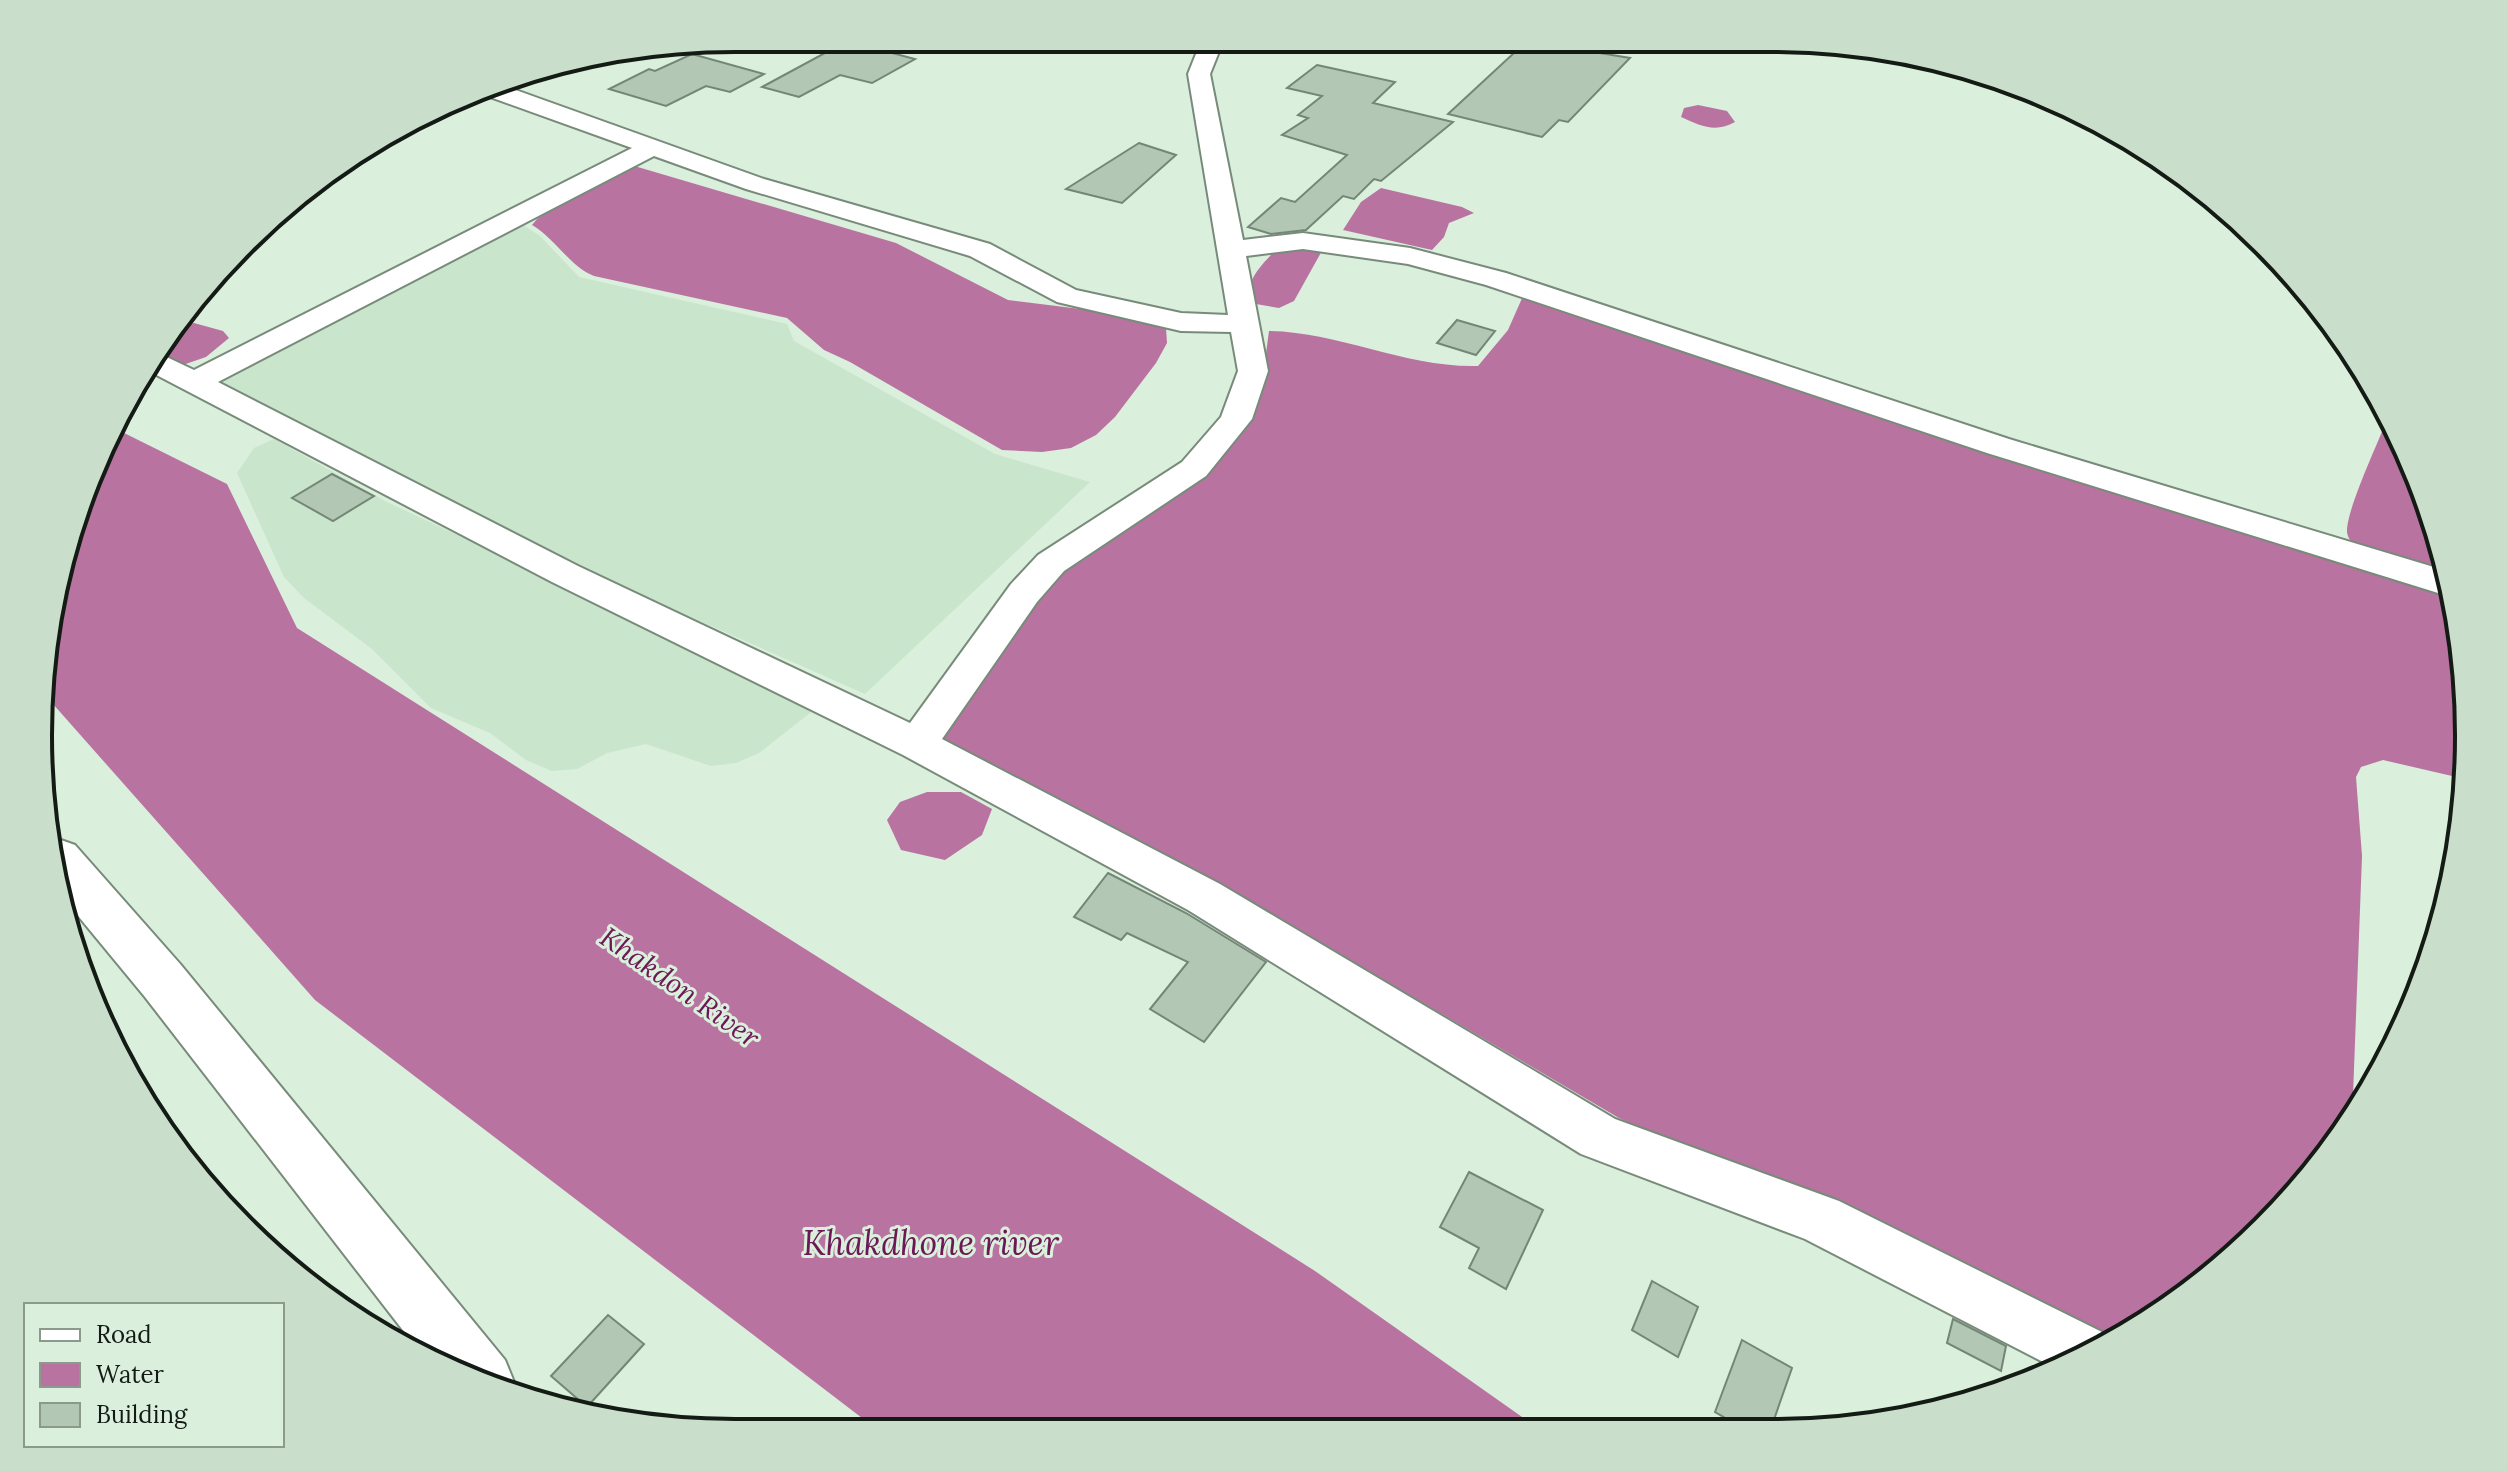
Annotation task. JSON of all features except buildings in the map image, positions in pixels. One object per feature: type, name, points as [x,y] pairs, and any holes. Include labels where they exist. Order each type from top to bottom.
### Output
[{"type":"street","points":[[917,744],[1024,593],[1051,563],[1194,469],[1236,419],[1253,371],[1199,74],[1208,52]]},
{"type":"street","points":[[502,93],[755,184],[980,250],[1067,296],[1181,322],[1244,324]]},
{"type":"street","points":[[196,381],[655,146]]},
{"type":"street","points":[[1231,250],[1303,241],[1410,256],[1496,279],[1998,446],[2437,581]]},
{"type":"street","points":[[162,365],[565,574],[917,744],[1204,897],[1599,1137],[1820,1219],[2075,1348]]},
{"type":"street","points":[[64,866],[163,981],[469,1365]]},
{"type":"shaded area","points":[[514,219],[540,236],[579,277],[787,324],[794,341],[995,454],[1090,482],[865,694],[614,583],[374,465],[211,376]]},
{"type":"shaded area","points":[[274,439],[385,501],[819,706],[759,753],[736,763],[711,766],[646,744],[607,753],[577,769],[552,771],[526,760],[490,733],[431,708],[372,649],[304,598],[284,577],[237,473],[254,448]]},
{"type":"water","points":[[1698,105],[1727,111],[1735,122],[1715,128],[1681,117],[1684,108]]},
{"type":"water","points":[[631,165],[896,243],[1008,300],[1145,317],[1166,328],[1167,343],[1156,363],[1115,417],[1096,435],[1071,448],[1042,452],[1002,450],[824,350],[787,318],[594,276],[577,266],[532,225],[603,178]]},
{"type":"water","points":[[1381,188],[1462,207],[1474,213],[1449,223],[1444,237],[1432,250],[1343,230],[1361,202]]},
{"type":"water","points":[[1277,248],[1323,249],[1294,301],[1279,308],[1256,304],[1250,289],[1255,274]]},
{"type":"water","points":[[1523,296],[1827,400],[2438,585],[2454,691],[2454,776],[2383,760],[2361,767],[2356,777],[2362,856],[2353,1093],[2314,1152],[2255,1219],[2188,1278],[2151,1304],[2097,1336],[1619,1118],[1251,902],[1004,771],[962,753],[941,736],[1067,561],[1127,526],[1263,376],[1269,331],[1321,337],[1425,362],[1478,366],[1508,330]]},
{"type":"water","points":[[189,324],[223,331],[229,338],[206,357],[174,368],[165,359]]},
{"type":"water","points":[[2383,429],[2419,516],[2435,574],[2358,548],[2348,537],[2348,522]]},
{"type":"water","name":"Khakdhone river","points":[[122,432],[227,484],[297,628],[1315,1271],[1525,1419],[863,1419],[315,1000],[53,704],[58,646],[75,559],[88,516]]},
{"type":"water","points":[[927,792],[961,792],[992,809],[982,835],[945,860],[901,850],[887,820],[900,802]]},
{"type":"water label","name":"Khakdon River","points":[[680,987]]}]
